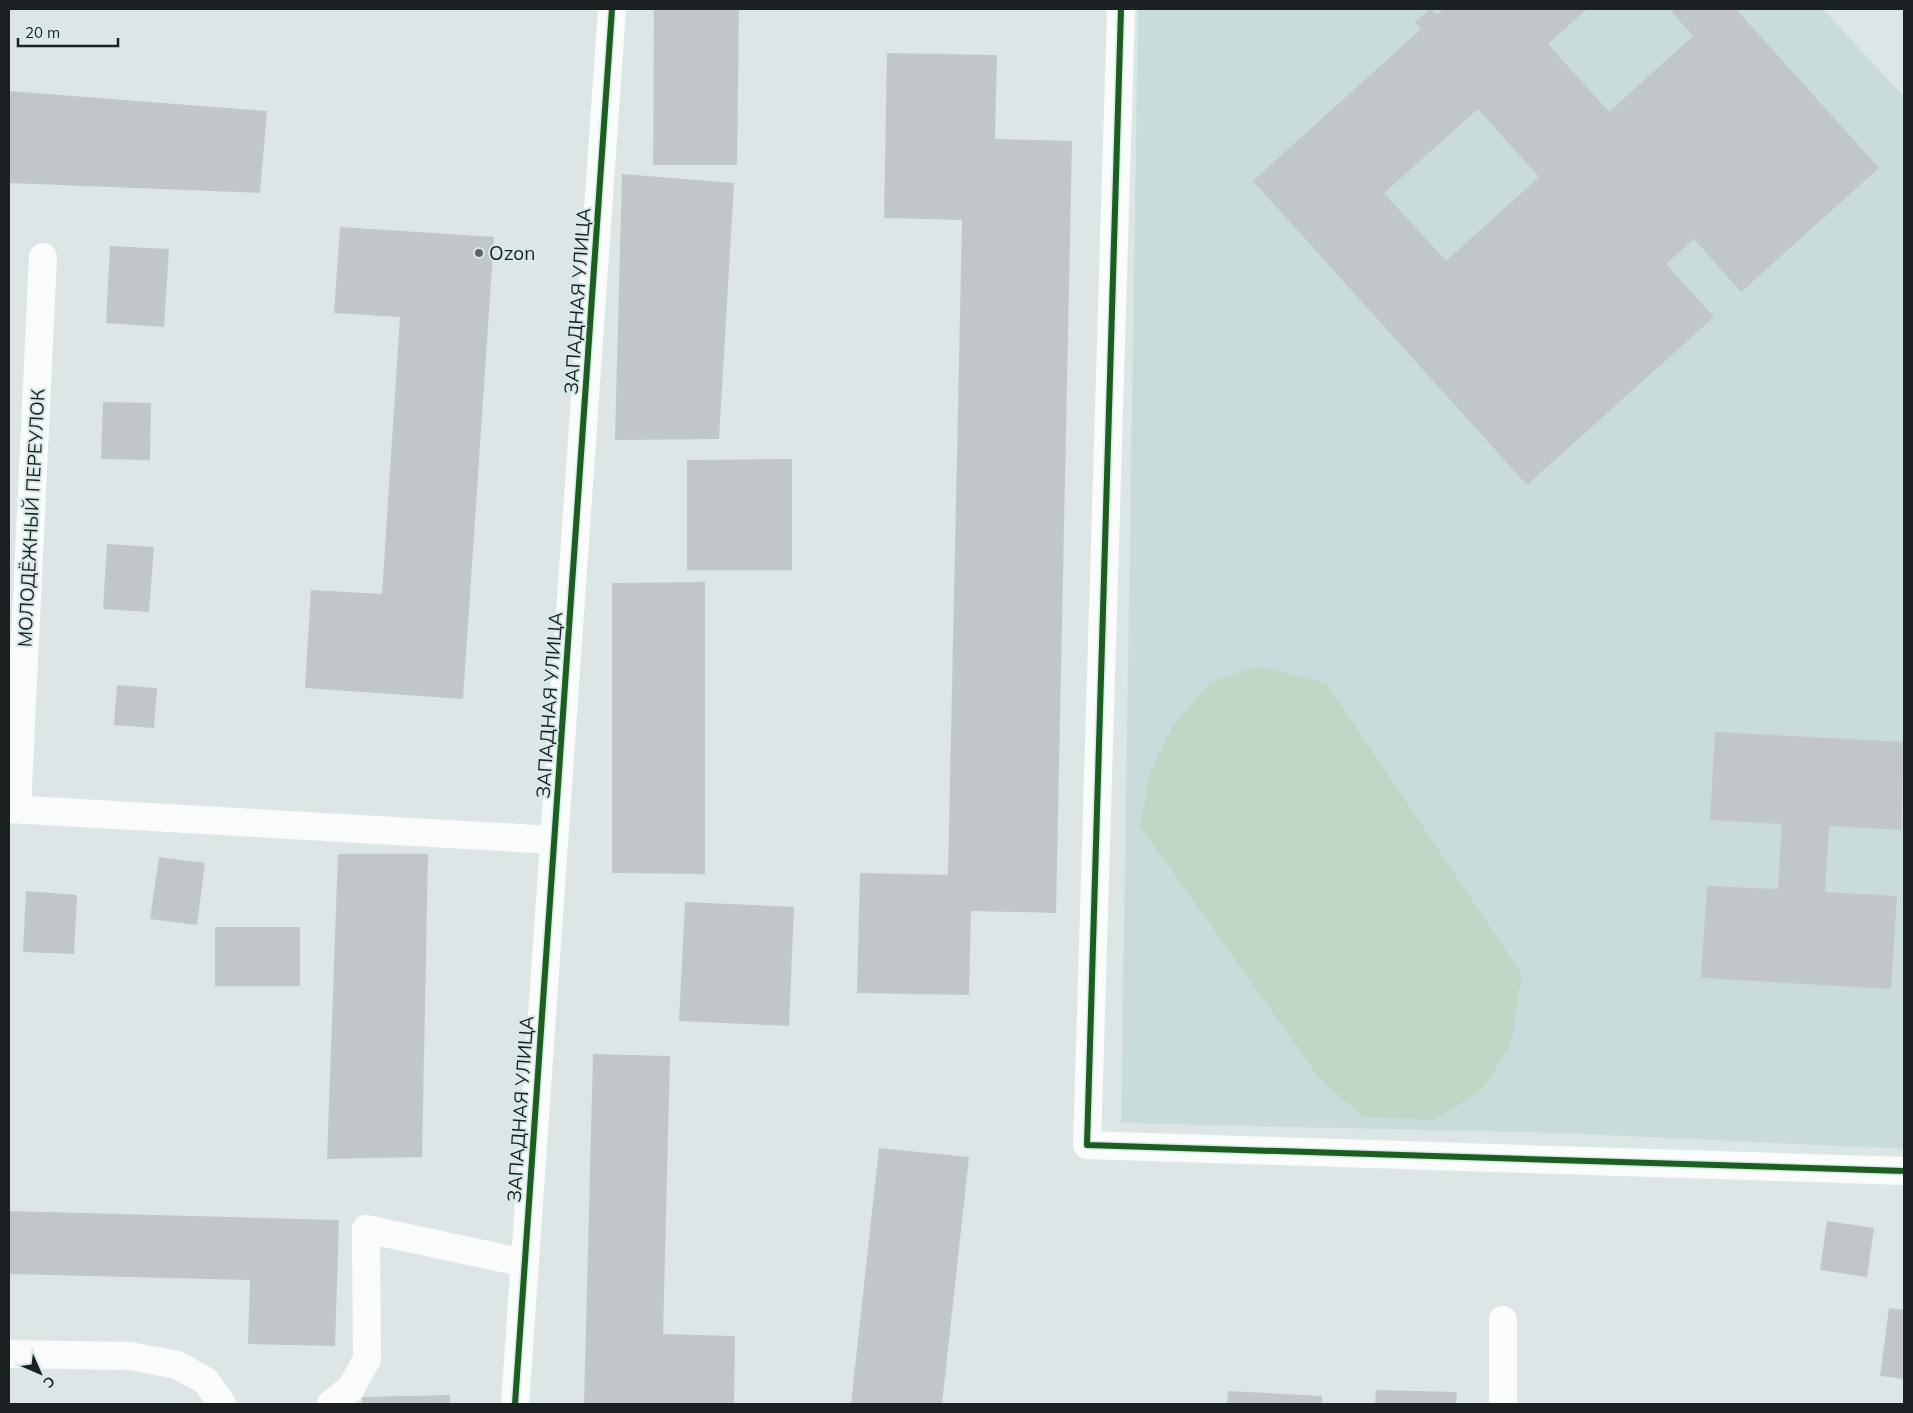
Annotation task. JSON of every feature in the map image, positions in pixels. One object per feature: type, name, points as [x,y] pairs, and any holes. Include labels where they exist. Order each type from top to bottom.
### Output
[{"type":"street","name":"ЗАПАДНАЯ УЛИЦА","points":[[515,1404],[612,9]]},
{"type":"street","points":[[1121,9],[1087,1145],[1904,1170]]},
{"type":"street","name":"МОЛОДЁЖНЫЙ ПЕРЕУЛОК","points":[[13,809],[43,257]]},
{"type":"street","points":[[13,809],[554,840]]},
{"type":"street","points":[[331,1404],[351,1388],[367,1359],[366,1229],[525,1263]]},
{"type":"street","points":[[1503,1320],[1503,1404]]},
{"type":"street","points":[[9,1354],[130,1356],[178,1365],[206,1381],[222,1404]]},
{"type":"shaded area","points":[[1138,9],[1823,9],[1904,97],[1904,1149],[1558,1133],[1121,1123]]},
{"type":"green space","points":[[1258,666],[1326,683],[1522,974],[1511,1043],[1483,1089],[1434,1120],[1363,1117],[1320,1079],[1140,826],[1150,773],[1172,727],[1209,683]]},
{"type":"building","points":[[654,9],[739,9],[737,165],[653,165]]},
{"type":"building","points":[[1430,9],[1437,15],[1444,9],[1587,9],[1548,44],[1609,112],[1693,36],[1669,9],[1736,9],[1879,168],[1741,292],[1694,239],[1666,264],[1714,317],[1527,485],[1253,181],[1421,29],[1415,22]],"holes":[[[1478,109],[1539,177],[1446,261],[1384,193]]]},
{"type":"building","points":[[887,53],[997,55],[995,139],[1072,141],[1056,913],[971,911],[969,995],[857,993],[860,873],[948,875],[962,220],[884,218]]},
{"type":"building","points":[[9,91],[267,111],[260,193],[9,183]]},
{"type":"building","points":[[622,174],[734,183],[719,439],[615,440]]},
{"type":"building","points":[[340,227],[494,237],[463,699],[305,688],[311,590],[382,594],[400,317],[334,313]]},
{"type":"building","points":[[110,246],[169,249],[164,327],[106,323]]},
{"type":"building","points":[[103,402],[151,403],[150,460],[101,459]]},
{"type":"building","points":[[792,459],[792,570],[687,570],[687,460]]},
{"type":"building","points":[[107,544],[154,547],[149,612],[103,609]]},
{"type":"building","points":[[705,582],[705,874],[612,873],[612,583]]},
{"type":"building","points":[[117,685],[157,688],[154,728],[114,725]]},
{"type":"building","points":[[1715,732],[1904,742],[1901,830],[1829,826],[1825,892],[1897,896],[1891,989],[1701,978],[1707,886],[1778,889],[1782,824],[1710,820]]},
{"type":"building","points":[[338,854],[428,854],[422,1157],[327,1159]]},
{"type":"building","points":[[159,857],[205,863],[197,925],[150,919]]},
{"type":"building","points":[[26,891],[77,895],[74,954],[23,952]]},
{"type":"building","points":[[685,902],[794,907],[789,1026],[679,1021]]},
{"type":"building","points":[[215,927],[300,927],[300,986],[215,986]]},
{"type":"building","points":[[593,1054],[670,1056],[663,1334],[735,1336],[734,1404],[584,1404]]},
{"type":"building","points":[[879,1148],[969,1157],[942,1404],[851,1404]]},
{"type":"building","points":[[9,1211],[339,1220],[335,1346],[248,1344],[250,1280],[9,1274]]},
{"type":"building","points":[[1827,1221],[1874,1228],[1867,1277],[1820,1270]]},
{"type":"building","points":[[1889,1308],[1904,1310],[1904,1379],[1880,1376]]},
{"type":"building","points":[[1376,1390],[1457,1392],[1456,1404],[1375,1404]]},
{"type":"building","points":[[1228,1391],[1322,1396],[1322,1404],[1227,1404]]},
{"type":"building","points":[[450,1395],[450,1404],[362,1404],[362,1397]]},
{"type":"cycle path","points":[[515,1404],[612,9]]},
{"type":"cycle path","points":[[1121,9],[1087,1145],[1904,1171]]},
{"type":"place","name":"Ozon","points":[[479,253]]}]
